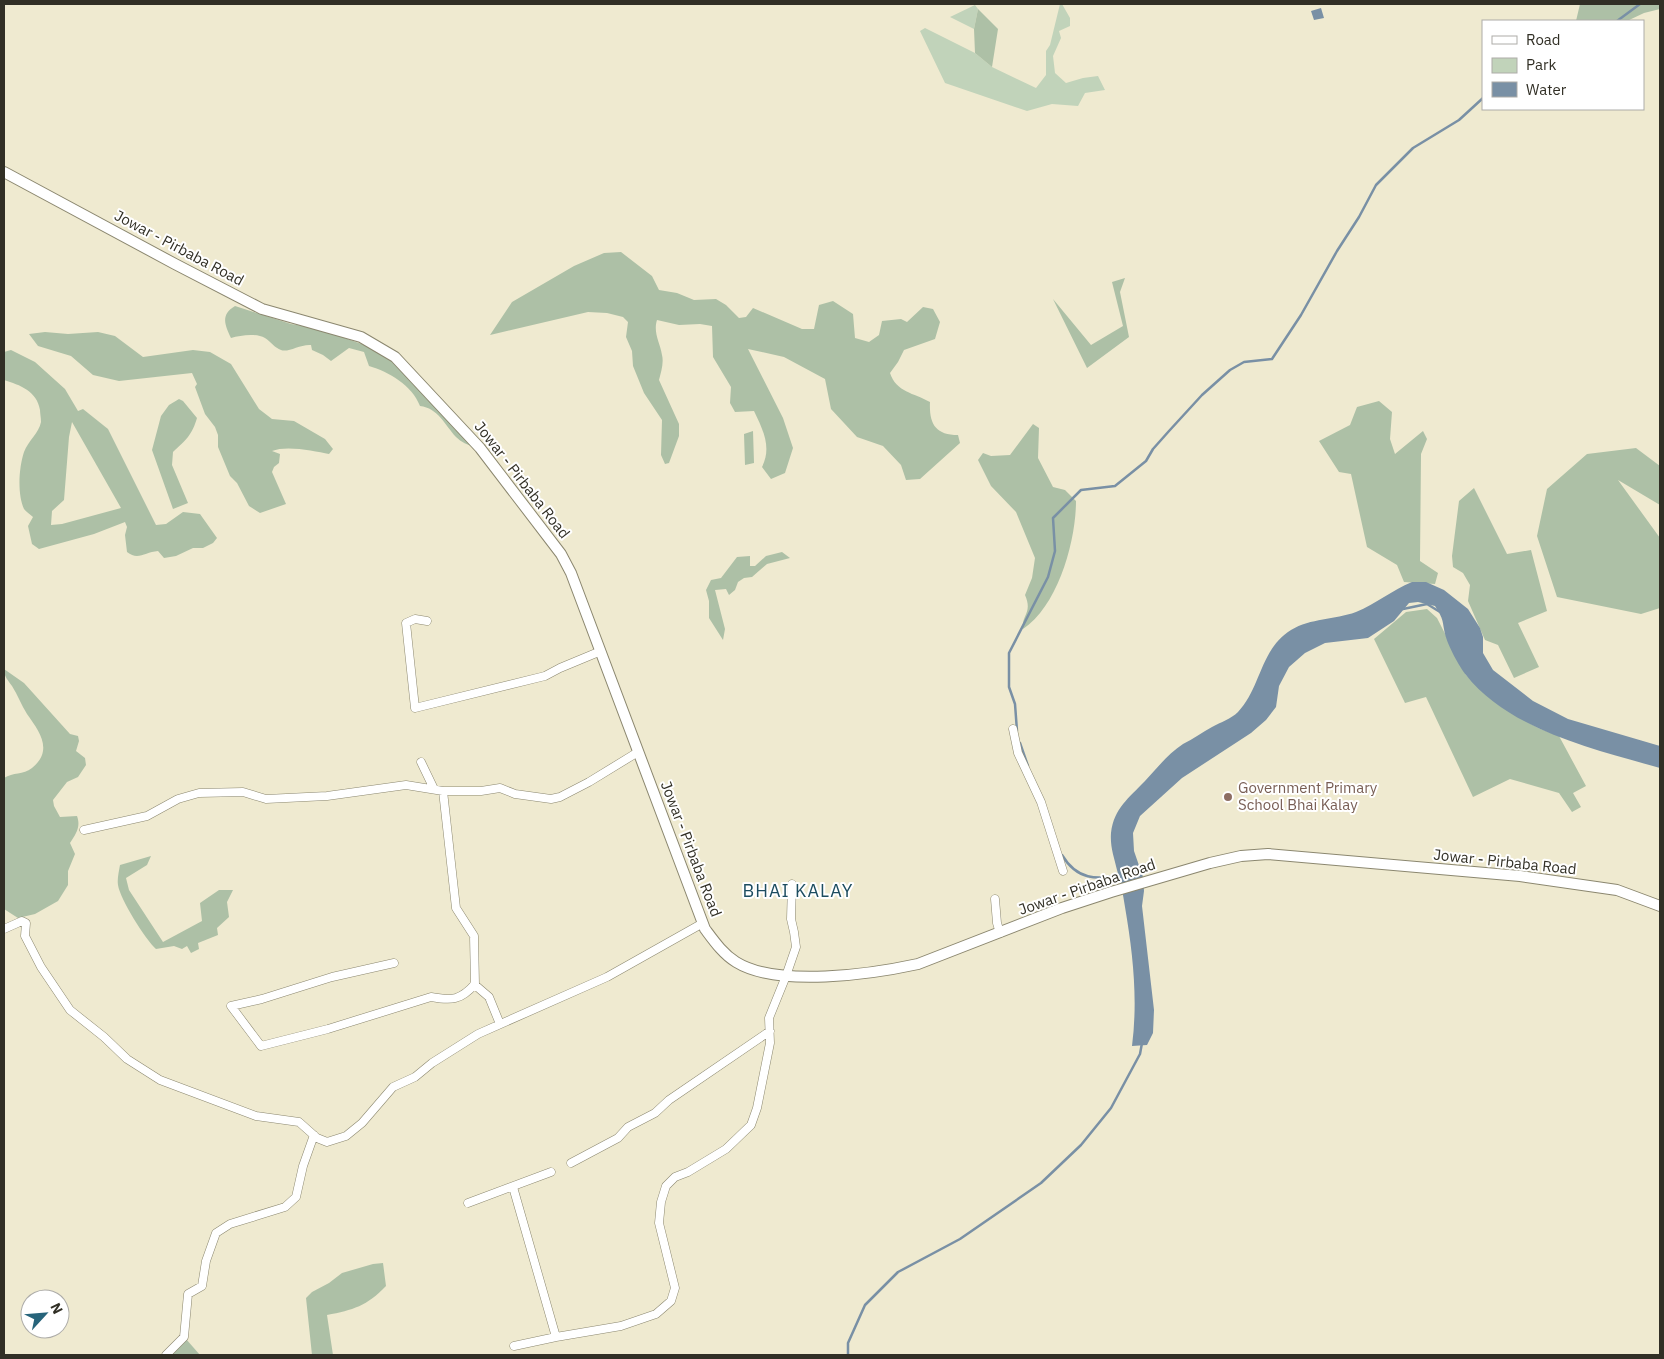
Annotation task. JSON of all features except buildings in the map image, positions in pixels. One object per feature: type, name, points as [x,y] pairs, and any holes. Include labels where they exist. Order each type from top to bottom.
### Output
[{"type":"main road","name":"Jowar - Pirbaba Road","points":[[4,172],[262,309],[361,337],[395,357],[480,448],[561,554],[571,573],[705,929],[721,949],[736,962],[759,972],[786,976],[829,976],[895,969],[918,964],[1062,908],[1210,863],[1241,856],[1268,854],[1520,876],[1617,890],[1660,906]]},
{"type":"street","points":[[428,621],[415,619],[406,623],[415,708],[545,676],[601,652]]},
{"type":"street","points":[[1014,729],[1018,753],[1041,802],[1063,871]]},
{"type":"street","points":[[84,830],[147,816],[178,799],[200,793],[243,792],[266,799],[327,796],[406,785],[444,791],[481,791],[500,788],[515,794],[551,800],[589,782],[638,752]]},
{"type":"street","points":[[421,762],[434,789]]},
{"type":"street","points":[[394,963],[332,977],[262,999],[231,1006],[261,1046],[328,1029],[431,997],[448,1000],[467,994],[475,984],[474,936],[456,908],[444,791]]},
{"type":"street","points":[[514,1346],[621,1326],[656,1314],[671,1301],[675,1288],[659,1223],[661,1202],[666,1186],[675,1177],[688,1172],[726,1149],[751,1125],[757,1108],[764,1075],[770,1031],[769,1018],[796,947],[790,919],[792,884]]},
{"type":"street","points":[[995,898],[997,923],[1000,933]]},
{"type":"street","points":[[4,929],[18,922],[26,923],[25,936],[40,967],[70,1010],[104,1037],[127,1059],[160,1080],[256,1116],[299,1122],[314,1136],[327,1142],[346,1136],[362,1123],[394,1087],[415,1077],[432,1063],[478,1034],[607,977],[703,923]]},
{"type":"street","points":[[475,984],[489,997],[500,1024]]},
{"type":"street","points":[[571,1163],[618,1138],[628,1127],[655,1113],[669,1100],[770,1031]]},
{"type":"street","points":[[166,1355],[184,1337],[188,1294],[202,1286],[206,1261],[216,1233],[230,1224],[285,1207],[296,1197],[303,1166],[314,1136]]},
{"type":"street","points":[[468,1203],[551,1172]]},
{"type":"street","points":[[513,1187],[556,1337]]},
{"type":"green space","points":[[1060,4],[1062,4],[1070,18],[1070,26],[1059,31],[1061,38],[1053,56],[1055,73],[1066,83],[1098,76],[1105,90],[1085,93],[1078,106],[1052,104],[1027,111],[945,83],[920,31],[925,28],[975,53],[992,67],[1036,88],[1046,75],[1046,51],[1050,45]]},
{"type":"green space","points":[[1580,4],[1660,4],[1660,9],[1644,13],[1629,20],[1576,20]]},
{"type":"green space","points":[[975,5],[978,9],[974,29],[950,17]]},
{"type":"green space","points":[[978,9],[998,29],[992,67],[975,53],[974,29]]},
{"type":"green space","points":[[621,252],[652,276],[659,290],[677,293],[694,300],[716,299],[726,305],[739,318],[746,317],[753,308],[802,329],[814,329],[819,305],[833,301],[853,314],[855,338],[869,342],[879,335],[882,321],[901,319],[907,322],[923,307],[933,309],[940,322],[935,339],[904,350],[890,373],[901,388],[930,402],[932,422],[944,433],[958,435],[960,443],[920,479],[906,480],[901,465],[883,446],[857,437],[831,409],[825,379],[784,357],[748,349],[783,418],[793,448],[785,473],[771,479],[762,467],[766,452],[765,439],[754,411],[735,412],[730,403],[731,387],[713,357],[712,326],[700,324],[679,325],[657,320],[656,333],[663,361],[659,380],[679,424],[679,436],[669,463],[665,464],[661,455],[662,420],[644,393],[633,366],[632,351],[626,337],[628,322],[623,317],[607,313],[588,312],[490,335],[512,302],[574,266],[604,253]]},
{"type":"green space","points":[[1125,278],[1120,292],[1129,337],[1087,368],[1053,299],[1091,345],[1123,326],[1112,282]]},
{"type":"green space","points":[[235,306],[291,324],[320,329],[367,346],[386,357],[404,370],[474,447],[458,439],[432,410],[420,406],[416,398],[399,380],[369,366],[364,352],[349,348],[331,361],[312,350],[311,345],[284,351],[257,335],[231,338],[225,321],[227,313]]},
{"type":"green space","points":[[45,332],[68,334],[98,332],[115,336],[143,357],[193,350],[210,352],[231,364],[259,409],[272,419],[294,421],[325,439],[333,449],[329,454],[292,449],[272,451],[280,454],[279,463],[272,472],[286,504],[260,513],[249,506],[237,483],[230,476],[218,447],[218,435],[215,427],[205,414],[192,373],[119,381],[93,375],[71,356],[38,346],[29,334]]},
{"type":"green space","points":[[11,350],[35,362],[65,389],[78,411],[83,409],[108,429],[156,525],[166,524],[183,512],[200,514],[217,538],[213,543],[203,548],[193,548],[176,556],[164,558],[158,551],[135,556],[127,552],[125,535],[127,527],[125,522],[94,534],[39,549],[32,544],[28,526],[33,517],[25,510],[22,503],[20,496],[20,473],[24,452],[40,426],[40,410],[32,393],[4,380],[4,352]],"holes":[[[72,422],[121,508],[62,524],[51,525],[52,511],[64,500]]]},
{"type":"green space","points":[[179,399],[183,401],[197,418],[188,437],[173,452],[172,465],[188,503],[173,509],[152,450],[161,416],[169,405]]},
{"type":"green space","points":[[1379,401],[1392,412],[1390,439],[1395,454],[1423,431],[1427,439],[1421,454],[1420,561],[1438,573],[1435,584],[1404,582],[1397,565],[1367,547],[1351,474],[1339,472],[1319,441],[1350,425],[1357,407]]},
{"type":"green space","points":[[1033,424],[1039,428],[1038,458],[1053,487],[1065,490],[1076,501],[1073,535],[1063,571],[1046,605],[1035,619],[1023,629],[1028,606],[1025,595],[1032,578],[1035,558],[1016,512],[991,486],[978,460],[983,453],[991,456],[1010,455]]},
{"type":"green space","points":[[753,431],[754,463],[745,465],[744,434]]},
{"type":"green space","points":[[1636,448],[1660,466],[1660,505],[1618,480],[1660,538],[1660,608],[1641,614],[1557,597],[1537,536],[1547,489],[1587,454]]},
{"type":"green space","points":[[1474,488],[1507,554],[1531,550],[1547,611],[1518,623],[1539,667],[1514,678],[1498,645],[1485,640],[1468,601],[1470,585],[1463,573],[1453,567],[1452,556],[1459,501]]},
{"type":"green space","points":[[782,552],[790,558],[767,564],[752,577],[744,578],[738,582],[735,590],[729,595],[726,589],[715,590],[725,629],[723,640],[709,618],[709,601],[706,590],[711,580],[721,578],[737,557],[750,556],[750,566],[755,566],[766,556]]},
{"type":"green space","points":[[1427,609],[1437,618],[1466,675],[1500,706],[1538,728],[1559,736],[1586,786],[1573,793],[1581,807],[1572,812],[1559,793],[1510,779],[1473,797],[1426,697],[1405,703],[1374,639],[1406,612]]},
{"type":"green space","points":[[4,669],[24,683],[70,734],[78,736],[79,741],[76,751],[85,758],[86,765],[78,777],[67,782],[53,800],[60,817],[77,816],[78,820],[77,830],[70,843],[75,854],[68,871],[68,885],[58,901],[35,914],[18,918],[4,909],[4,778],[32,768],[39,761],[43,747],[40,734],[25,711]]},
{"type":"green space","points":[[151,856],[147,865],[126,878],[129,890],[163,942],[202,921],[200,903],[219,890],[233,890],[227,902],[229,917],[217,928],[218,935],[198,943],[199,949],[191,953],[187,946],[182,949],[174,946],[156,949],[146,937],[123,900],[118,885],[120,865]]},
{"type":"green space","points":[[383,1263],[386,1286],[379,1293],[359,1306],[327,1315],[333,1355],[312,1355],[306,1298],[312,1292],[342,1273]]},
{"type":"green space","points":[[186,1339],[200,1355],[171,1355]]},
{"type":"water","points":[[1321,8],[1324,18],[1314,20],[1311,11]]},
{"type":"water","points":[[1412,582],[1426,582],[1444,590],[1468,609],[1480,628],[1483,637],[1483,653],[1493,670],[1533,701],[1568,719],[1660,746],[1660,768],[1609,754],[1555,735],[1529,724],[1505,710],[1484,694],[1463,671],[1454,656],[1445,634],[1441,617],[1435,606],[1418,602],[1409,603],[1394,621],[1368,638],[1325,643],[1305,653],[1289,667],[1279,686],[1276,707],[1266,720],[1251,733],[1182,778],[1140,816],[1133,833],[1134,851],[1143,877],[1142,906],[1154,1010],[1153,1033],[1147,1045],[1132,1046],[1135,994],[1132,959],[1123,893],[1111,843],[1113,824],[1119,810],[1163,761],[1178,748],[1238,712],[1252,692],[1273,647],[1291,630],[1306,623],[1356,612]]},
{"type":"waterway","points":[[1618,20],[1640,4]]},
{"type":"waterway","points":[[1017,731],[1015,704],[1009,687],[1009,653],[1048,577],[1055,551],[1053,518],[1081,490],[1115,486],[1146,461],[1153,449],[1202,395],[1230,370],[1244,362],[1272,359],[1301,315],[1376,185],[1413,148],[1459,120],[1482,99]]},
{"type":"waterway","points":[[1403,609],[1427,604],[1440,612]]},
{"type":"waterway","points":[[1020,743],[1028,766]]},
{"type":"waterway","points":[[1062,855],[1081,874],[1104,878],[1122,875]]},
{"type":"waterway","points":[[848,1355],[848,1343],[865,1305],[898,1272],[960,1239],[1041,1183],[1081,1145],[1111,1108],[1140,1054],[1142,1043]]},
{"type":"place","name":"Government Primary School Bhai Kalay","points":[[1228,797]]},
{"type":"district","name":"BHAI KALAY","points":[[798,891]]}]
